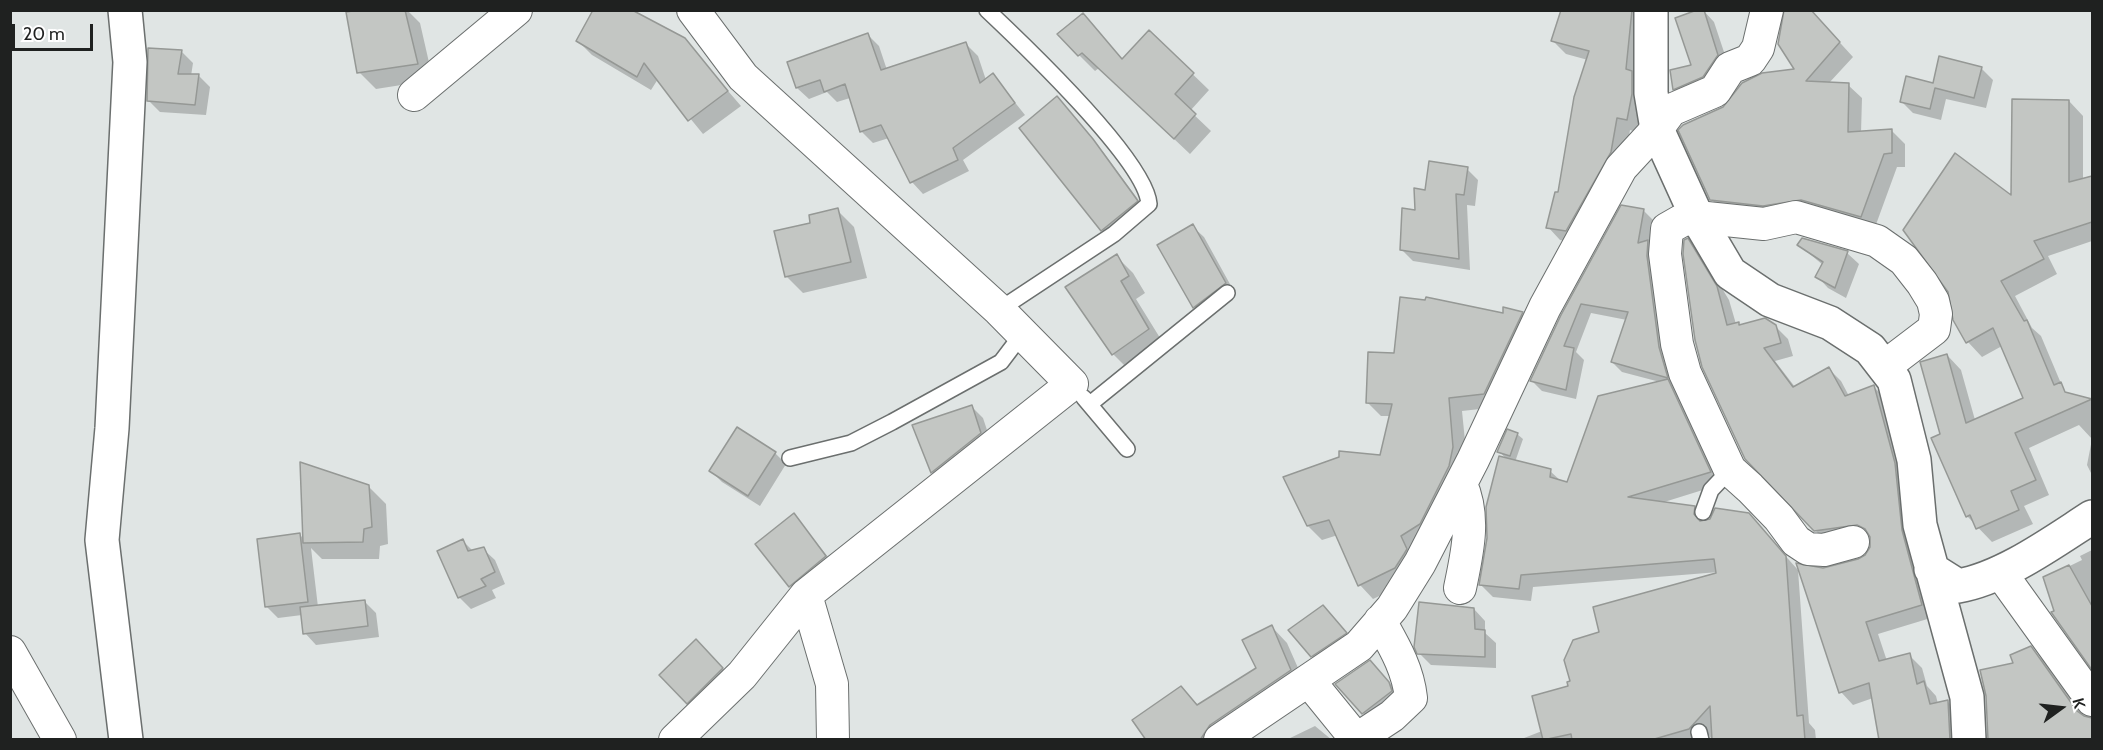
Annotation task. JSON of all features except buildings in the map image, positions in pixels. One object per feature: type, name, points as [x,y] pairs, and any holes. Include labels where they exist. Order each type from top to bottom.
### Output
[{"type":"street","points":[[125,10],[130,62],[112,429],[102,540],[126,740]]},
{"type":"street","points":[[414,95],[516,10]]},
{"type":"street","points":[[675,740],[742,675],[806,595],[1081,394],[999,310],[743,78],[693,10]]},
{"type":"street","points":[[1651,10],[1651,93],[1657,129],[1697,217],[1730,273],[1770,300],[1830,323],[1870,349],[1894,380],[1914,460],[1920,525],[1967,697],[1969,740]]},
{"type":"street","points":[[1220,740],[1359,646],[1380,621],[1408,581],[1461,484],[1545,307],[1590,220],[1621,168],[1657,129],[1671,110],[1714,91],[1730,68],[1750,60],[1758,48],[1767,10]]},
{"type":"street","points":[[1853,542],[1824,550],[1808,549],[1796,541],[1779,518],[1730,470],[1685,373],[1672,312],[1665,254],[1667,229],[1681,220],[1697,217],[1764,224],[1796,217],[1876,241],[1904,260],[1933,301],[1936,314],[1934,329],[1884,367]]},
{"type":"street","points":[[1408,581],[1468,589],[1467,554],[1470,511],[1461,484]]},
{"type":"street","points":[[1931,569],[1958,586],[1976,583],[2000,572],[2092,517]]},
{"type":"street","points":[[2000,572],[2092,700]]},
{"type":"street","points":[[806,595],[832,684],[833,740]]},
{"type":"street","points":[[1309,681],[1357,739],[1392,716],[1410,698],[1409,684],[1401,658],[1380,621]]},
{"type":"street","points":[[10,652],[60,740]]},
{"type":"lane","points":[[987,10],[1046,65],[1111,141],[1140,177],[1148,192],[1149,204],[1114,234],[999,310]]},
{"type":"lane","points":[[1127,449],[1081,394],[1227,293]]},
{"type":"lane","points":[[790,458],[851,443],[892,422],[1001,362],[1023,333]]},
{"type":"lane","points":[[1703,512],[1711,490],[1730,470]]}]
